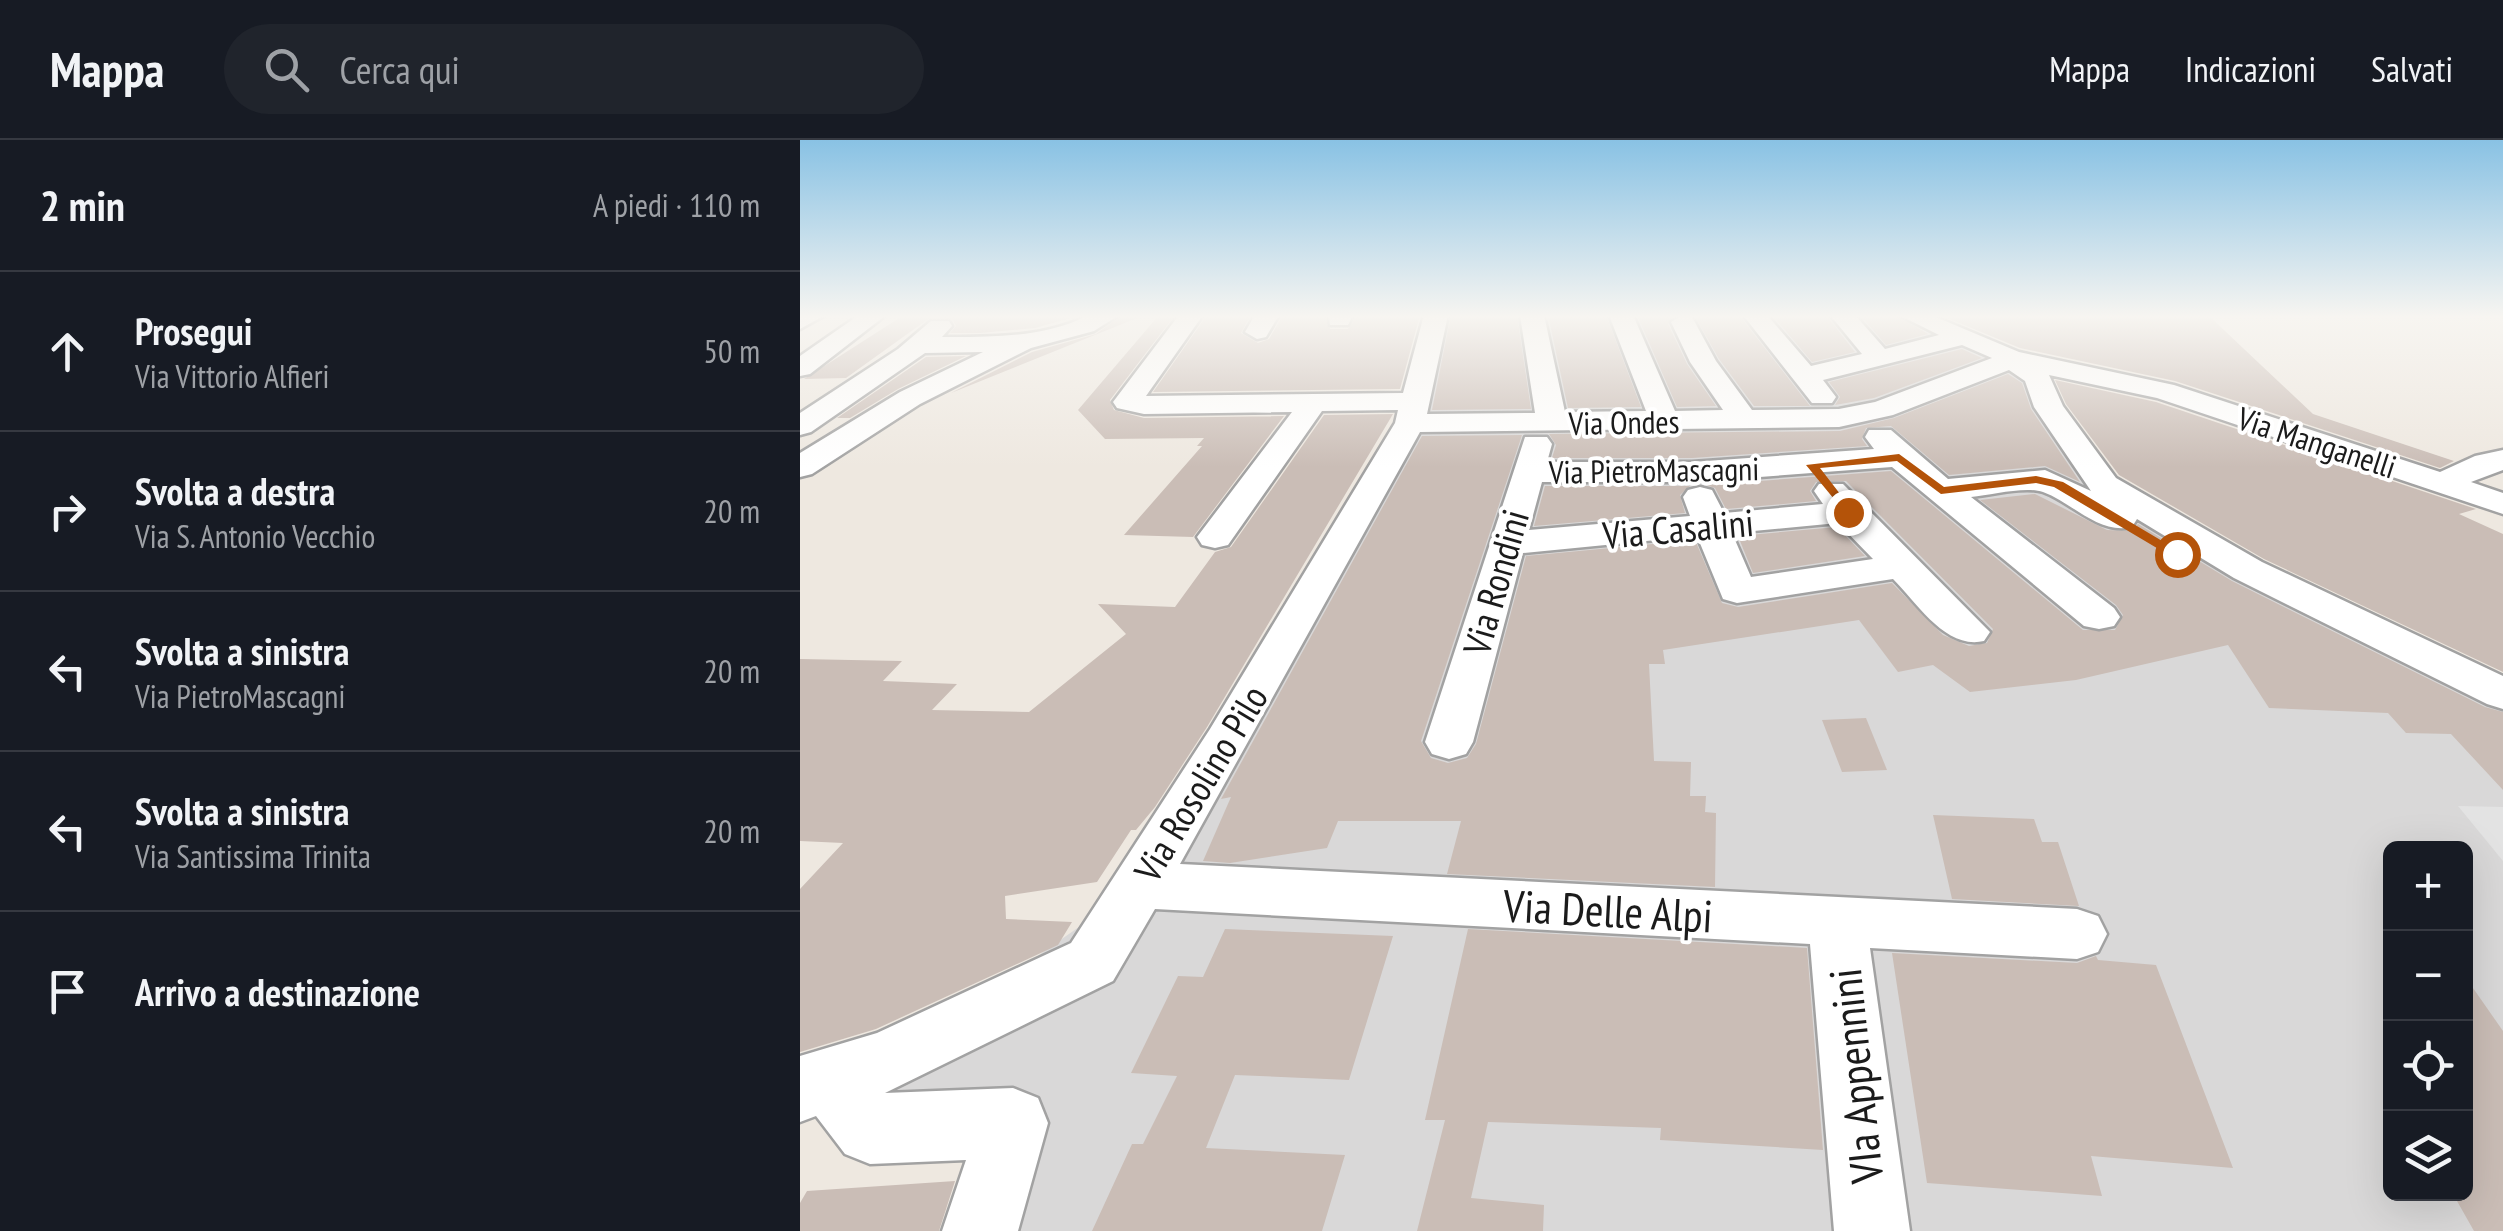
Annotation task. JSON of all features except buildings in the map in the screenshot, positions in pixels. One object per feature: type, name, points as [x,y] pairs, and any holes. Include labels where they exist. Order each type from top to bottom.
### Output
[{"type":"street","points":[[807,416],[891,366]]},
{"type":"street","points":[[800,467],[910,398],[974,366]]},
{"type":"street","name":"Via Ondes","points":[[1153,366],[1127,402],[1144,405],[1314,402],[1547,423],[1849,416],[2025,368]]},
{"type":"street","name":"Via Rosolino Pilo","points":[[814,1084],[886,1060],[1092,962],[1226,741],[1413,412],[1424,366]]},
{"type":"street","points":[[1539,366],[1547,423]]},
{"type":"street","points":[[1642,366],[1664,422]]},
{"type":"street","points":[[1706,366],[1744,420]]},
{"type":"street","points":[[1797,366],[1849,416],[2099,618]]},
{"type":"street","points":[[1805,376],[1846,366]]},
{"type":"street","name":"Via Manganelli","points":[[2021,366],[2164,392],[2503,504]]},
{"type":"street","points":[[2025,368],[2104,485],[2248,570],[2503,694]]},
{"type":"street","points":[[800,370],[881,373]]},
{"type":"street","points":[[1215,537],[1314,402]]},
{"type":"street","name":"Via Rondini","points":[[1449,742],[1528,472],[1547,423]]},
{"type":"street","name":"Via PietroMascagni","points":[[1528,472],[1692,472],[1899,457]]},
{"type":"street","points":[[2442,483],[2486,463],[2503,460]]},
{"type":"street","points":[[1812,465],[1848,512],[1969,632]]},
{"type":"street","points":[[1692,472],[1709,526],[1737,591],[1902,566]]},
{"type":"street","points":[[1941,490],[2045,480],[2070,490],[2177,554]]},
{"type":"street","name":"Via Casalini","points":[[1507,543],[1848,512]]},
{"type":"street","name":"Via Delle Alpi","points":[[1138,885],[2077,934]]},
{"type":"street","name":"VIa Appennini","points":[[1837,922],[1872,1231]]},
{"type":"street","points":[[814,1084],[870,1128],[1013,1123],[980,1231]]},
{"type":"shaded area","points":[[1425,366],[2013,366],[2104,485],[2503,694],[2503,1231],[980,1231],[1012,1123],[870,1129],[887,1061],[1139,885],[1417,401]]},
{"type":"shaded area","points":[[2458,806],[2503,807],[2503,861]]},
{"type":"route","points":[[1848,512],[1812,465],[1899,457],[1941,490],[2036,480],[2058,484],[2177,554]]}]
